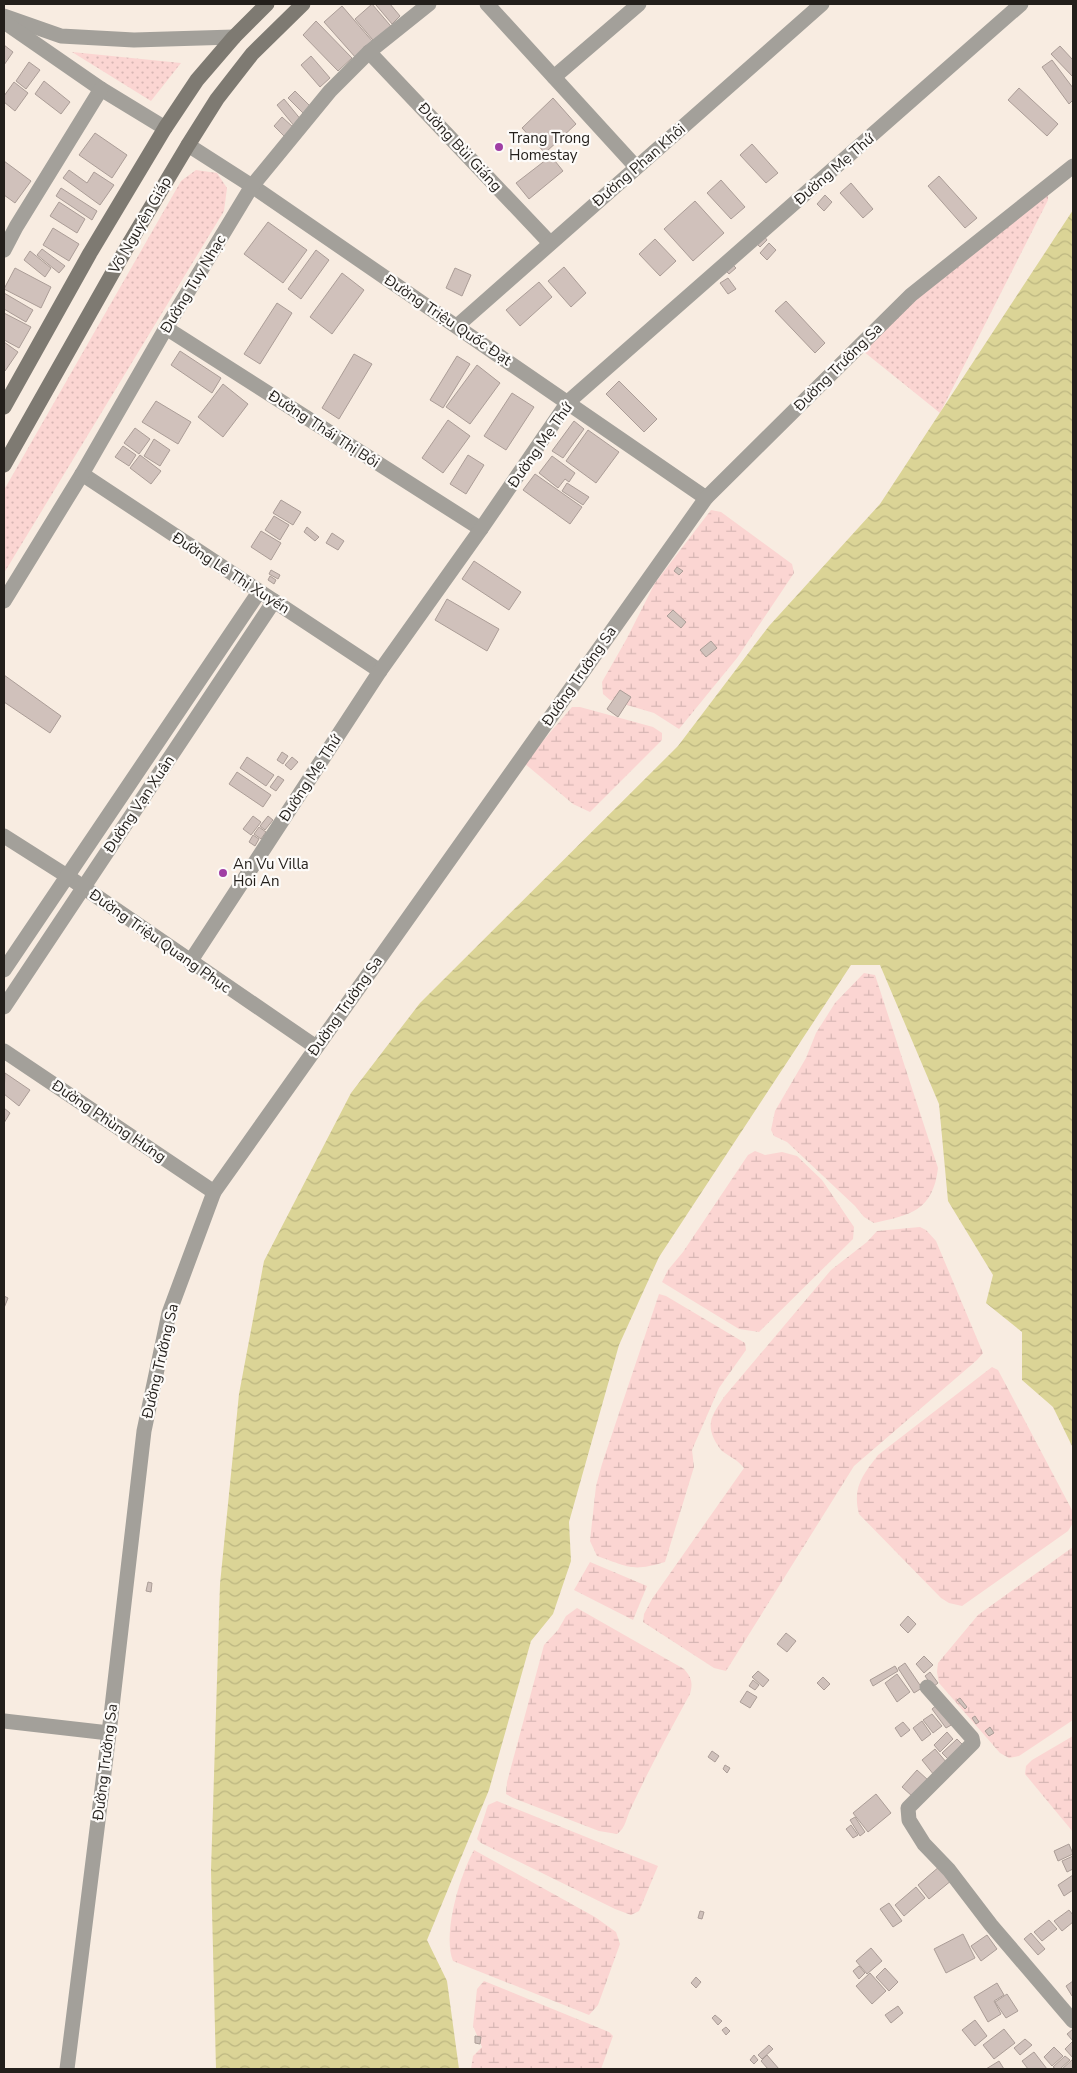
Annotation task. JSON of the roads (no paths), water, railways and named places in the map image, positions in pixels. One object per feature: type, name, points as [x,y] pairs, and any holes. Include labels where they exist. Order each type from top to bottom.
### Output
[{"type":"main road","name":"Võ Nguyên Giáp","points":[[4,407],[90,253],[165,128],[197,80],[234,36],[267,4]]},
{"type":"main road","name":"Võ Nguyên Giáp","points":[[4,465],[130,242],[217,99],[252,54],[302,4]]},
{"type":"main road","points":[[165,128],[188,145]]},
{"type":"street","name":"Đường Tuy Nhạc","points":[[4,601],[82,474],[166,328],[252,186],[330,91],[370,52],[429,4]]},
{"type":"street","points":[[487,4],[636,167]]},
{"type":"street","points":[[554,77],[639,4]]},
{"type":"street","name":"Đường Phan Khôi","points":[[456,326],[822,4]]},
{"type":"street","name":"Đường Mẹ Thứ","points":[[190,962],[380,671],[481,530],[568,402],[1021,4]]},
{"type":"street","points":[[4,16],[61,36],[134,40],[234,36]]},
{"type":"street","points":[[4,22],[101,89],[165,128]]},
{"type":"street","name":"Đường Bùi Giáng","points":[[370,52],[550,243]]},
{"type":"street","points":[[4,250],[10,223],[101,89]]},
{"type":"street","name":"Đường Triệu Quốc Đạt","points":[[188,145],[252,186],[706,498]]},
{"type":"street","name":"Đường Trường Sa","points":[[67,2069],[144,1431],[169,1313],[214,1192],[706,498],[911,295],[1073,166]]},
{"type":"street","name":"Đường Thái Thị Bôi","points":[[166,328],[481,530]]},
{"type":"street","name":"Đường Lê Thị Xuyến","points":[[82,474],[380,671]]},
{"type":"street","name":"Đường Vạn Xuân","points":[[4,970],[259,592]]},
{"type":"street","name":"Đường Vạn Xuân","points":[[4,1007],[274,601]]},
{"type":"street","name":"Đường Triệu Quang Phục","points":[[4,836],[67,876],[316,1047]]},
{"type":"street","name":"Đường Phùng Hưng","points":[[4,1051],[214,1192]]},
{"type":"street","points":[[928,1687],[972,1738],[973,1743],[908,1808],[909,1820],[924,1844],[949,1870],[991,1925],[1073,2021]]},
{"type":"street","points":[[4,1721],[109,1733]]},
{"type":"water","points":[[1073,210],[1073,1448],[1053,1407],[1022,1380],[1022,1332],[986,1303],[993,1275],[948,1201],[939,1104],[880,965],[851,965],[659,1257],[619,1345],[569,1522],[571,1561],[553,1614],[531,1641],[489,1790],[427,1940],[447,1981],[459,2069],[216,2069],[211,1871],[220,1584],[239,1394],[264,1261],[351,1093],[420,1003],[678,746],[769,626],[880,504]]},
{"type":"place","name":"Trang Trong Homestay","points":[[499,147]]},
{"type":"place","name":"An Vu Villa Hoi An","points":[[223,873]]}]
